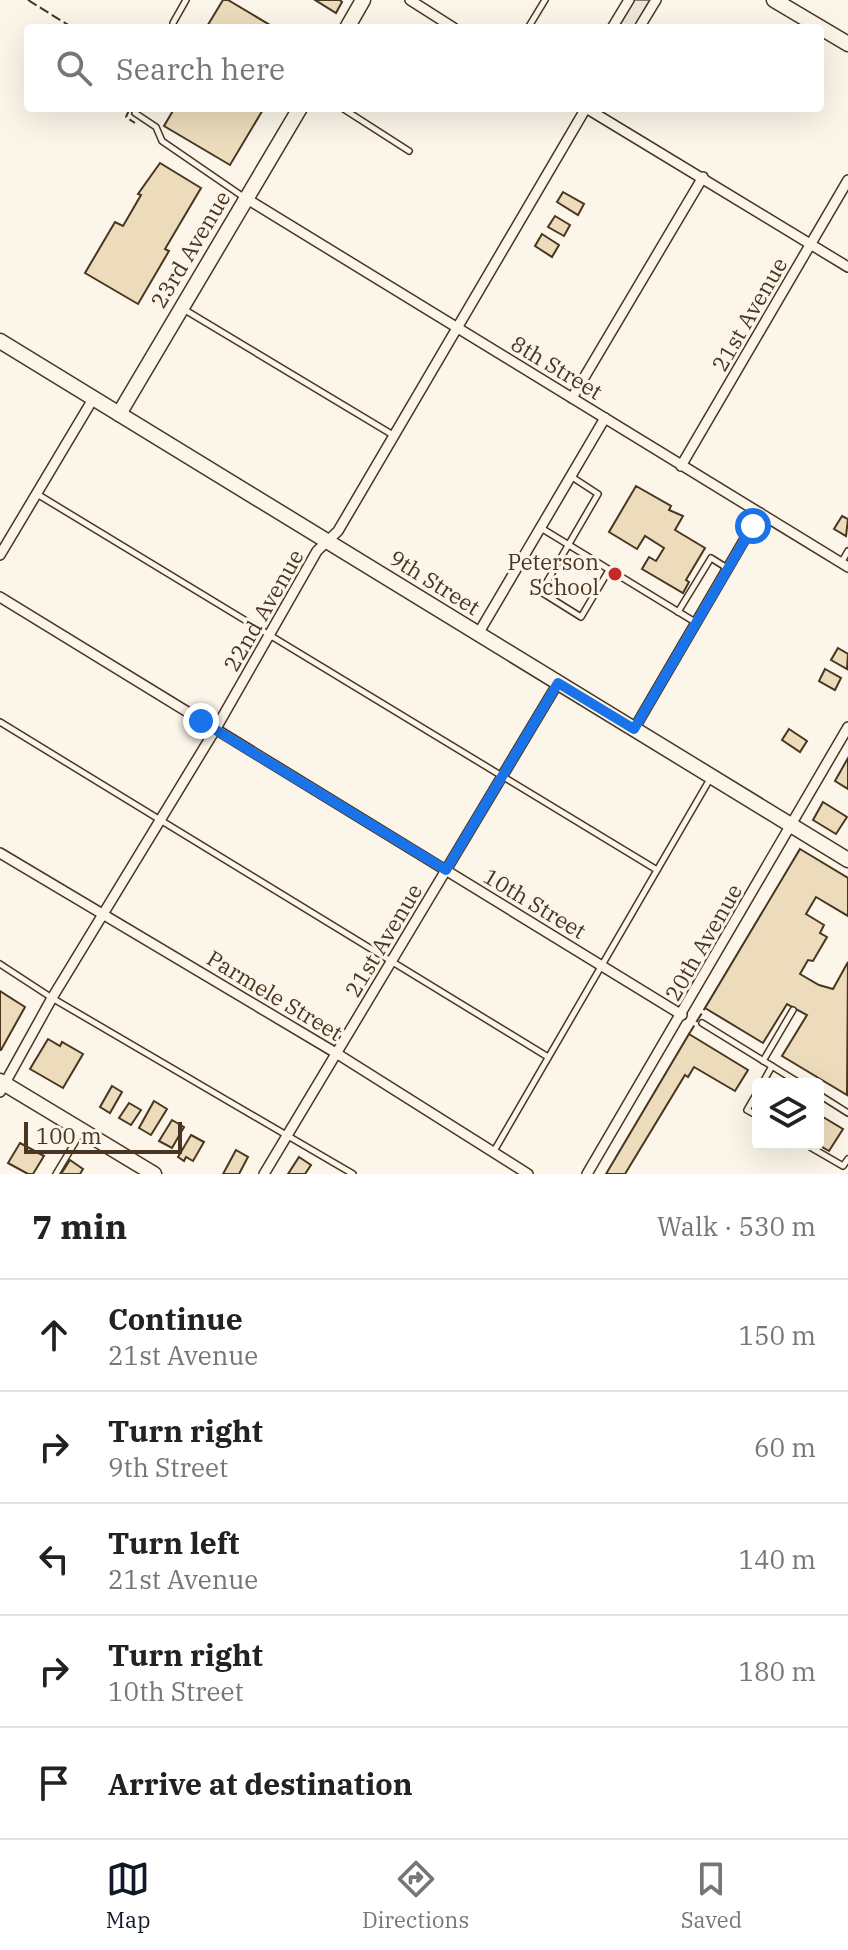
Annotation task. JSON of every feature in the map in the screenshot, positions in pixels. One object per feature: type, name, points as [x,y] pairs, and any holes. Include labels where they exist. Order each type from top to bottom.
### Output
[{"type":"street","points":[[349,24],[363,0]]},
{"type":"street","points":[[410,0],[448,24]]},
{"type":"street","points":[[614,24],[629,0]]},
{"type":"street","points":[[641,24],[656,0]]},
{"type":"street","points":[[774,0],[814,24]]},
{"type":"street","points":[[824,30],[848,44]]},
{"type":"street","name":"23rd Avenue","points":[[119,414],[298,112]]},
{"type":"street","name":"22nd Avenue","points":[[2,1085],[215,730],[317,551],[340,528],[587,112]]},
{"type":"street","points":[[594,112],[848,267]]},
{"type":"street","points":[[572,398],[703,177]]},
{"type":"street","name":"21st Avenue","points":[[681,466],[848,180]]},
{"type":"street","name":"8th Street","points":[[247,199],[844,565]]},
{"type":"street","name":"9th Street","points":[[0,341],[848,860]]},
{"type":"street","points":[[0,555],[93,399]]},
{"type":"street","points":[[478,634],[605,418]]},
{"type":"street","points":[[634,729],[760,513]]},
{"type":"street","name":"10th Street","points":[[0,597],[682,1015]]},
{"type":"street","name":"21st Avenue","points":[[264,1174],[558,683]]},
{"type":"street","name":"20th Avenue","points":[[587,1174],[848,727]]},
{"type":"street","name":"Parmele Street","points":[[0,853],[336,1053],[528,1174]]},
{"type":"street","points":[[2,1085],[154,1174]]},
{"type":"lane","points":[[173,24],[186,0]]},
{"type":"lane","points":[[530,24],[545,0]]},
{"type":"lane","points":[[136,112],[156,127],[162,141],[247,199]]},
{"type":"lane","points":[[348,112],[409,151]]},
{"type":"lane","points":[[181,307],[393,435]]},
{"type":"lane","points":[[571,476],[598,494],[541,592],[581,617],[609,570]]},
{"type":"lane","points":[[36,494],[657,870]]},
{"type":"lane","points":[[541,528],[696,622]]},
{"type":"lane","points":[[844,565],[848,551]]},
{"type":"lane","points":[[678,612],[711,558],[728,569]]},
{"type":"lane","points":[[0,722],[548,1057]]},
{"type":"lane","points":[[493,1152],[712,777]]},
{"type":"lane","points":[[0,964],[52,998],[353,1174]]},
{"type":"lane","points":[[763,1061],[793,1010]]},
{"type":"lane","points":[[702,1023],[791,1078]]},
{"type":"lane","points":[[765,1078],[772,1066]]},
{"type":"lane","points":[[824,1098],[848,1113]]},
{"type":"lane","points":[[56,1174],[82,1130]]},
{"type":"lane","points":[[815,1150],[843,1166],[848,1159]]},
{"type":"shaded area","points":[[634,0],[650,0],[636,24],[620,24]]},
{"type":"building","points":[[223,0],[228,0],[268,24],[208,24]]},
{"type":"building","points":[[315,0],[340,0],[342,2],[336,13]]},
{"type":"building","points":[[172,112],[262,112],[230,165],[164,126]]},
{"type":"building","points":[[160,163],[201,188],[165,249],[169,251],[138,304],[85,273],[115,222],[123,226],[141,195],[138,194]]},
{"type":"building","points":[[563,192],[584,204],[578,215],[557,202]]},
{"type":"building","points":[[555,216],[570,225],[564,236],[548,227]]},
{"type":"building","points":[[542,234],[559,245],[552,257],[535,246]]},
{"type":"building","points":[[636,486],[671,506],[669,510],[683,516],[675,530],[705,548],[686,580],[689,582],[683,593],[642,569],[649,557],[656,561],[664,548],[645,536],[637,549],[609,532]]},
{"type":"building","points":[[842,516],[848,519],[846,536],[834,529]]},
{"type":"building","points":[[838,648],[848,654],[847,669],[831,660]]},
{"type":"building","points":[[825,669],[841,678],[835,690],[819,681]]},
{"type":"building","points":[[789,729],[807,741],[800,752],[782,740]]},
{"type":"building","points":[[848,758],[848,789],[835,781]]},
{"type":"building","points":[[823,802],[847,817],[836,834],[813,820]]},
{"type":"building","points":[[800,849],[848,878],[848,916],[816,897],[806,914],[824,925],[820,933],[827,937],[813,961],[808,960],[800,974],[833,989],[848,962],[847,1095],[824,1081],[824,1078],[819,1078],[782,1056],[807,1015],[787,1004],[763,1043],[705,1008]]},
{"type":"building","points":[[0,991],[25,1007],[1,1050],[0,1050]]},
{"type":"building","points":[[689,1034],[748,1070],[735,1091],[694,1067],[688,1077],[685,1075],[625,1174],[606,1174]]},
{"type":"building","points":[[48,1039],[60,1046],[62,1042],[83,1054],[63,1088],[30,1069]]},
{"type":"building","points":[[112,1086],[122,1092],[110,1113],[100,1107]]},
{"type":"building","points":[[154,1101],[167,1109],[151,1135],[139,1128]]},
{"type":"building","points":[[129,1103],[141,1110],[131,1125],[119,1118]]},
{"type":"building","points":[[824,1118],[843,1129],[829,1151],[824,1148]]},
{"type":"building","points":[[172,1120],[184,1127],[172,1148],[159,1141]]},
{"type":"building","points":[[191,1135],[204,1142],[193,1161],[186,1157],[184,1161],[178,1157]]},
{"type":"building","points":[[20,1143],[44,1156],[33,1174],[8,1163]]},
{"type":"building","points":[[236,1150],[248,1157],[239,1174],[223,1174]]},
{"type":"building","points":[[299,1157],[311,1165],[305,1174],[288,1174]]},
{"type":"building","points":[[70,1160],[83,1169],[80,1174],[61,1174]]},
{"type":"fence","points":[[28,0],[67,24]]},
{"type":"fence","points":[[128,112],[126,117],[135,123]]},
{"type":"fence","points":[[689,1034],[705,1008]]},
{"type":"place","name":"Peterson School","points":[[615,574]]},
{"type":"route","points":[[201,721],[446,870],[558,683],[634,729],[753,526]]}]
